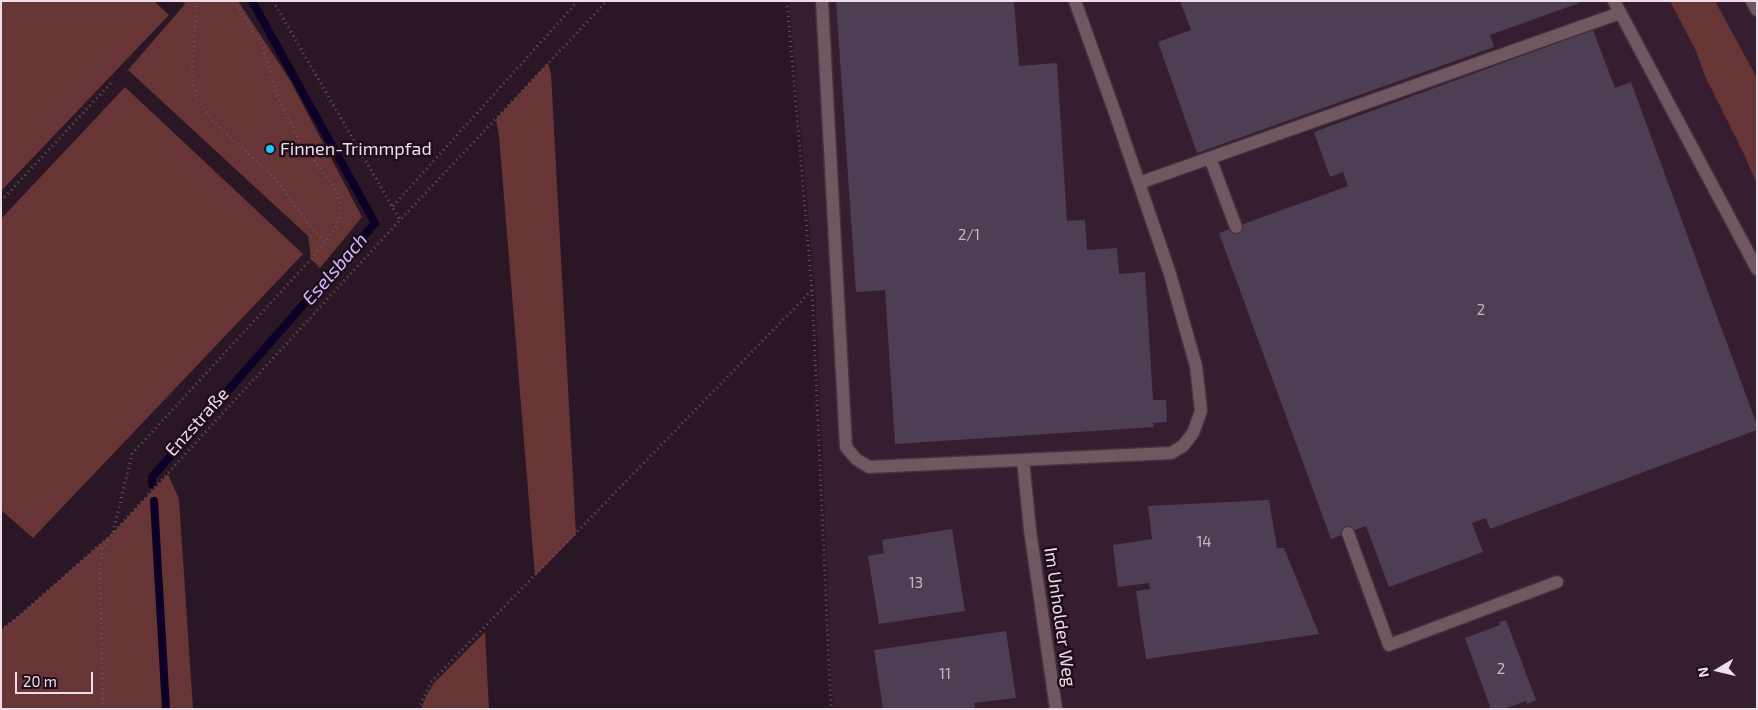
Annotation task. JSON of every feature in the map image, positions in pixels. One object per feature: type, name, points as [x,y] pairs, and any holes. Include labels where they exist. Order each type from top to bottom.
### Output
[{"type":"street","points":[[822,1],[846,447],[856,459],[870,467],[1170,453],[1183,446],[1193,433],[1201,410],[1196,366],[1170,274],[1075,1]]},
{"type":"street","points":[[1752,1],[1757,10]]},
{"type":"street","points":[[1139,183],[1617,7],[1757,268]]},
{"type":"street","points":[[1210,158],[1236,227]]},
{"type":"street","name":"Im Unholder Weg","points":[[1024,460],[1030,530],[1056,709]]},
{"type":"street","points":[[1348,533],[1389,645],[1557,582]]},
{"type":"path","points":[[194,1],[196,10],[192,78],[197,100],[212,120],[276,180],[308,224],[325,242]]},
{"type":"path","points":[[102,709],[100,568],[103,548],[113,532],[132,454],[311,259],[336,228],[341,212],[337,192],[300,142],[279,100],[261,42],[233,1]]},
{"type":"path","points":[[273,1],[400,220]]},
{"type":"path","points":[[393,206],[578,1]]},
{"type":"path","name":"Enzstraße","points":[[1,630],[113,532],[400,220],[607,1]]},
{"type":"path","points":[[788,1],[812,290],[831,709]]},
{"type":"path","points":[[1,201],[112,82]]},
{"type":"path","points":[[418,709],[431,682],[812,290]]},
{"type":"shaded area","points":[[1,1],[154,1],[169,15],[1,191]]},
{"type":"shaded area","name":"Finnen-Trimmpfad","points":[[182,1],[238,1],[290,80],[362,217],[320,268],[311,259],[308,236],[128,70],[185,4]]},
{"type":"shaded area","points":[[789,1],[1757,1],[1757,709],[833,709],[815,288]]},
{"type":"shaded area","points":[[1670,1],[1715,1],[1757,78],[1757,184],[1705,76],[1696,51]]},
{"type":"shaded area","points":[[548,63],[551,74],[576,534],[535,576],[499,136],[496,119]]},
{"type":"shaded area","points":[[125,87],[303,254],[33,538],[1,510],[1,219]]},
{"type":"shaded area","points":[[168,474],[179,499],[193,709],[1,709],[1,630],[113,533]]},
{"type":"shaded area","points":[[485,632],[489,709],[421,709],[434,683]]},
{"type":"building","points":[[836,1],[1014,1],[1019,66],[1057,63],[1067,221],[1085,220],[1087,250],[1117,248],[1119,274],[1145,272],[1153,400],[1166,400],[1167,422],[1153,423],[1154,427],[895,444],[885,290],[856,292]]},
{"type":"building","points":[[1180,1],[1579,1],[1579,3],[1490,35],[1494,47],[1197,153],[1158,42],[1191,30]]},
{"type":"building","points":[[1593,30],[1615,88],[1631,82],[1757,425],[1757,430],[1490,529],[1486,518],[1472,523],[1483,552],[1389,587],[1366,526],[1331,539],[1219,233],[1348,186],[1343,172],[1330,177],[1314,132]]},
{"type":"building","points":[[1269,500],[1277,548],[1284,548],[1319,634],[1146,659],[1136,591],[1150,589],[1149,583],[1118,587],[1113,545],[1152,539],[1148,506]]},
{"type":"building","points":[[952,529],[965,611],[879,624],[868,556],[884,553],[882,540]]},
{"type":"building","points":[[1506,620],[1536,700],[1527,704],[1526,701],[1504,709],[1491,709],[1465,638],[1500,625],[1499,622]]},
{"type":"building","points":[[1006,631],[1016,698],[974,703],[975,709],[883,709],[874,650]]},
{"type":"waterway","name":"Eselsbach","points":[[152,484],[152,477],[375,223],[252,1]]},
{"type":"waterway","name":"Eselsbach","points":[[154,501],[166,709]]},
{"type":"place","name":"Finnen-Trimmpfad","points":[[270,149]]}]
